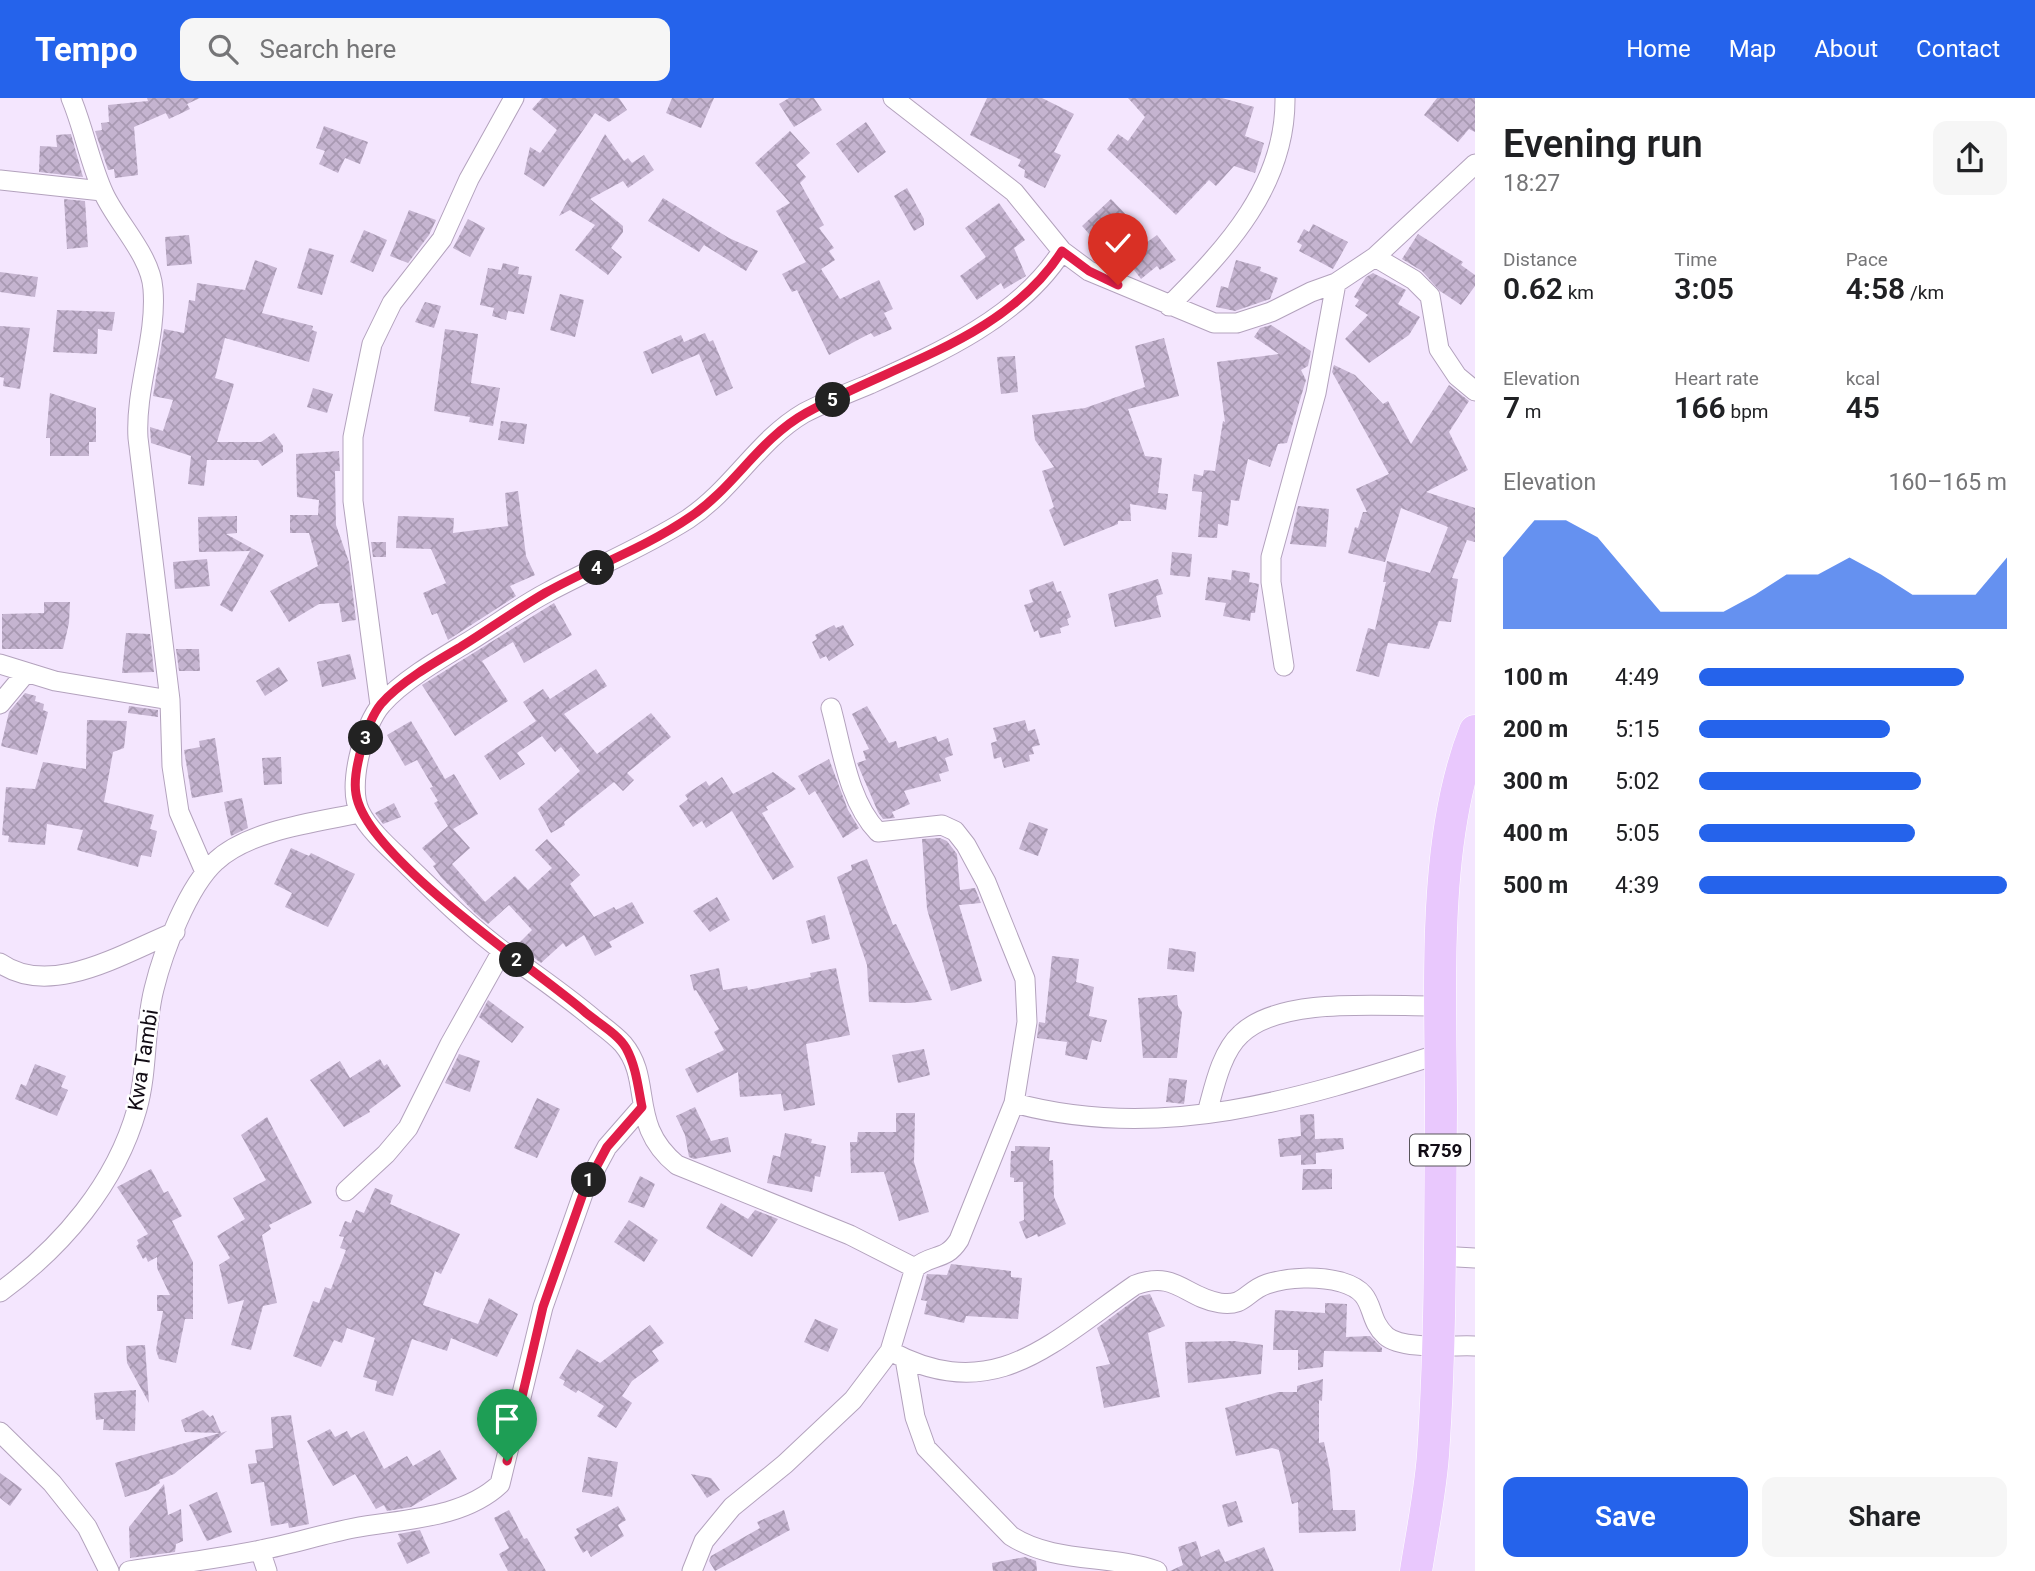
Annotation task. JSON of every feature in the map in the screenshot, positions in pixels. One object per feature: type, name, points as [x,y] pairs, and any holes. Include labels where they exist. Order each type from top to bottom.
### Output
[{"type":"main road","name":"R759","points":[[1416,1571],[1433,1458],[1438,1345],[1439,1054],[1449,841],[1460,775],[1475,731]]},
{"type":"street","points":[[71,98],[102,191],[147,267],[153,286],[153,307],[139,388],[137,425],[170,700],[172,766],[179,812],[205,872],[216,860],[234,848],[258,839],[360,813]]},
{"type":"street","points":[[514,98],[469,179],[442,239],[391,303],[373,344],[361,397],[353,437],[353,501],[380,705],[356,767],[355,792],[360,813],[391,849],[457,912],[502,951],[557,988],[625,1045],[635,1069],[650,1135],[660,1151],[677,1165],[850,1235],[915,1268]]},
{"type":"street","points":[[893,98],[1014,192],[1062,251],[1099,276],[1213,323],[1237,323],[1336,284],[1375,257],[1475,164]]},
{"type":"street","points":[[1169,306],[1239,232],[1261,197],[1285,127],[1285,98]]},
{"type":"street","points":[[0,180],[102,191]]},
{"type":"street","points":[[380,705],[433,663],[546,593],[662,535],[692,516],[725,492],[775,433],[806,412],[921,361],[1020,300],[1045,278],[1062,251]]},
{"type":"street","points":[[1375,257],[1414,280],[1430,296],[1439,349],[1457,376],[1475,391]]},
{"type":"street","points":[[1284,666],[1271,582],[1271,557],[1316,393],[1336,284]]},
{"type":"street","points":[[0,664],[25,674],[170,700]]},
{"type":"street","points":[[0,704],[25,674]]},
{"type":"street","points":[[831,708],[857,799],[869,823],[878,832],[942,825],[966,845],[986,882],[1025,979],[1027,1022],[1014,1103],[959,1240],[943,1257],[924,1260],[915,1268],[897,1355],[926,1448],[1011,1536],[1024,1545],[1052,1553],[1133,1564],[1157,1571]]},
{"type":"street","name":"Kwa Tambi","points":[[0,1293],[77,1223],[120,1156],[137,1108],[154,989],[175,932],[205,872]]},
{"type":"street","points":[[0,963],[8,969],[37,975],[67,973],[108,961],[175,932]]},
{"type":"street","points":[[346,1191],[386,1154],[408,1128],[450,1044],[502,951]]},
{"type":"street","points":[[1207,1113],[1232,1045],[1240,1034],[1261,1022],[1279,1014],[1316,1009],[1441,1006]]},
{"type":"street","points":[[1014,1103],[1055,1114],[1104,1119],[1207,1113],[1267,1106],[1308,1096],[1439,1054]]},
{"type":"street","points":[[129,1571],[260,1550],[473,1503],[500,1484],[543,1307],[585,1188],[607,1147],[642,1107]]},
{"type":"street","points":[[1439,1256],[1475,1258]]},
{"type":"street","points":[[897,1355],[940,1373],[963,1374],[1021,1361],[1048,1346],[1135,1285],[1163,1279],[1217,1302],[1236,1304],[1265,1284],[1307,1278],[1340,1282],[1359,1289],[1369,1299],[1387,1337],[1399,1343],[1475,1346]]},
{"type":"street","points":[[692,1571],[704,1541],[732,1507],[785,1464],[897,1355]]},
{"type":"street","points":[[0,1432],[52,1483],[87,1527],[109,1571]]},
{"type":"street","points":[[260,1550],[267,1571]]},
{"type":"building","points":[[147,98],[200,98],[187,104],[190,109],[169,119],[166,113],[134,127],[138,175],[115,178],[114,169],[108,170],[95,131],[102,130],[101,123],[109,122],[108,105],[148,101]]},
{"type":"building","points":[[542,98],[619,98],[627,110],[609,122],[595,113],[544,187],[524,174],[530,147],[540,153],[557,130],[532,109]]},
{"type":"building","points":[[672,98],[714,98],[701,128],[666,113]]},
{"type":"building","points":[[789,98],[814,98],[822,110],[794,127],[779,104]]},
{"type":"building","points":[[987,98],[1042,98],[1074,114],[1054,152],[1061,155],[1045,188],[1024,177],[1025,170],[1018,166],[1021,160],[970,135]]},
{"type":"building","points":[[1128,98],[1222,98],[1254,107],[1245,136],[1264,143],[1255,173],[1234,166],[1216,186],[1209,180],[1176,215],[1107,149],[1118,134],[1128,141],[1145,117]]},
{"type":"building","points":[[1437,98],[1475,98],[1475,132],[1469,129],[1458,142],[1424,115]]},
{"type":"building","points":[[866,122],[886,152],[858,173],[836,144]]},
{"type":"building","points":[[324,126],[368,142],[360,164],[345,158],[338,173],[319,164],[325,151],[316,148]]},
{"type":"building","points":[[790,131],[810,153],[796,165],[806,177],[800,183],[824,225],[819,228],[834,248],[829,251],[835,260],[821,269],[840,299],[879,280],[893,309],[884,313],[892,329],[874,337],[871,333],[829,355],[797,290],[792,292],[782,274],[806,262],[776,211],[790,203],[755,163]]},
{"type":"building","points":[[71,134],[83,177],[39,172],[40,146],[57,147],[56,135]]},
{"type":"building","points":[[605,134],[624,161],[628,158],[632,163],[644,155],[654,170],[628,188],[623,181],[590,199],[623,226],[623,232],[611,248],[622,257],[608,275],[575,250],[595,225],[570,210],[559,216]]},
{"type":"building","points":[[907,188],[924,219],[924,225],[914,231],[894,196]]},
{"type":"building","points":[[663,198],[729,238],[758,251],[746,271],[704,245],[699,252],[648,221]]},
{"type":"building","points":[[64,199],[85,201],[88,247],[67,249]]},
{"type":"building","points":[[1111,199],[1131,220],[1102,248],[1082,226]]},
{"type":"building","points":[[999,203],[1025,240],[1014,248],[1026,276],[1004,289],[1001,283],[977,300],[960,276],[986,257],[965,228]]},
{"type":"building","points":[[409,210],[436,220],[429,235],[408,263],[390,256]]},
{"type":"building","points":[[468,219],[485,228],[470,257],[453,248]]},
{"type":"building","points":[[1313,224],[1348,242],[1333,269],[1299,251],[1302,245],[1297,242],[1304,229],[1309,232]]},
{"type":"building","points":[[364,230],[387,240],[373,272],[350,262]]},
{"type":"building","points":[[1418,234],[1463,262],[1461,265],[1475,275],[1475,286],[1461,305],[1440,291],[1422,271],[1402,259]]},
{"type":"building","points":[[189,235],[192,264],[167,266],[165,237]]},
{"type":"building","points":[[1157,235],[1176,260],[1160,270],[1157,266],[1141,279],[1125,258]]},
{"type":"building","points":[[309,248],[334,255],[322,295],[297,288]]},
{"type":"building","points":[[255,260],[277,268],[262,313],[313,326],[312,330],[317,332],[309,362],[225,338],[215,378],[234,384],[217,442],[261,442],[274,433],[283,446],[283,452],[262,466],[258,460],[207,460],[204,486],[188,484],[191,456],[151,443],[150,427],[163,431],[173,400],[153,396],[164,329],[184,333],[189,300],[195,301],[197,283],[245,290]]},
{"type":"building","points":[[1236,260],[1261,267],[1260,271],[1278,278],[1270,299],[1235,311],[1216,307],[1221,286],[1228,288]]},
{"type":"building","points":[[503,263],[519,267],[518,274],[532,276],[524,314],[508,311],[506,320],[492,316],[494,308],[480,305],[488,268],[501,270]]},
{"type":"building","points":[[0,272],[38,277],[35,297],[0,292]]},
{"type":"building","points":[[1373,273],[1406,290],[1398,304],[1420,317],[1409,335],[1369,363],[1345,339],[1368,315],[1355,306],[1359,300],[1354,297],[1366,277]]},
{"type":"building","points":[[560,294],[584,300],[575,337],[550,330]]},
{"type":"building","points":[[425,302],[441,306],[434,328],[415,322]]},
{"type":"building","points":[[57,310],[115,312],[112,331],[98,329],[97,354],[53,352]]},
{"type":"building","points":[[1271,325],[1311,351],[1308,366],[1301,370],[1306,380],[1287,443],[1278,444],[1270,467],[1248,459],[1239,501],[1231,500],[1228,526],[1218,524],[1217,538],[1198,537],[1202,492],[1192,491],[1194,474],[1203,476],[1204,470],[1215,471],[1223,421],[1225,422],[1217,362],[1279,354],[1254,337],[1260,328]]},
{"type":"building","points":[[0,326],[30,328],[20,389],[3,386],[4,378],[0,377]]},
{"type":"building","points":[[445,329],[478,334],[471,383],[500,388],[493,426],[469,422],[470,417],[434,411]]},
{"type":"building","points":[[705,333],[709,342],[713,340],[733,388],[716,396],[699,354],[652,374],[643,352],[681,335],[684,342]]},
{"type":"building","points":[[1164,338],[1179,396],[1128,409],[1145,456],[1162,458],[1158,493],[1168,494],[1166,510],[1130,504],[1131,521],[1118,521],[1118,524],[1064,546],[1049,510],[1054,507],[1042,471],[1054,467],[1035,440],[1032,415],[1085,408],[1145,387],[1135,346]]},
{"type":"building","points":[[1015,356],[1018,392],[1001,394],[997,357]]},
{"type":"building","points":[[1334,365],[1355,375],[1383,404],[1388,401],[1411,444],[1449,385],[1469,401],[1449,432],[1468,470],[1426,492],[1475,508],[1475,542],[1467,540],[1452,578],[1458,579],[1451,622],[1439,621],[1429,649],[1388,643],[1379,677],[1356,671],[1368,628],[1375,630],[1386,582],[1383,582],[1387,561],[1430,573],[1448,527],[1401,508],[1385,562],[1348,553],[1355,527],[1358,528],[1363,512],[1367,512],[1356,489],[1389,474],[1332,372]]},
{"type":"building","points":[[313,388],[333,394],[327,413],[307,407]]},
{"type":"building","points":[[50,393],[96,408],[96,442],[89,442],[89,456],[50,456],[50,438],[46,438]]},
{"type":"building","points":[[501,421],[527,424],[524,444],[498,440]]},
{"type":"building","points":[[339,451],[340,471],[335,471],[336,525],[349,562],[356,620],[342,622],[339,603],[319,604],[289,622],[270,591],[318,566],[309,533],[290,533],[290,515],[318,515],[319,500],[297,497],[296,454]]},
{"type":"building","points":[[518,491],[526,556],[535,575],[510,586],[516,596],[448,640],[437,613],[432,615],[423,593],[446,583],[431,549],[396,548],[398,516],[454,518],[453,533],[508,526],[505,493]]},
{"type":"building","points":[[1298,506],[1329,509],[1326,547],[1290,544]]},
{"type":"building","points":[[237,516],[237,533],[226,534],[264,555],[232,612],[220,605],[250,551],[199,552],[198,517]]},
{"type":"building","points":[[371,542],[386,542],[386,557],[373,557]]},
{"type":"building","points":[[1172,552],[1192,554],[1190,577],[1170,575]]},
{"type":"building","points":[[207,559],[210,586],[175,589],[173,562]]},
{"type":"building","points":[[1232,570],[1250,573],[1249,582],[1259,584],[1255,613],[1251,613],[1250,621],[1223,616],[1226,603],[1205,600],[1208,577],[1231,580]]},
{"type":"building","points":[[1158,579],[1163,594],[1156,596],[1161,617],[1115,627],[1108,594]]},
{"type":"building","points":[[1053,581],[1057,592],[1061,591],[1071,617],[1067,619],[1069,625],[1060,628],[1061,633],[1040,638],[1038,630],[1034,632],[1024,605],[1033,602],[1029,590]]},
{"type":"building","points":[[44,602],[70,602],[69,623],[63,649],[2,649],[2,614],[44,613]]},
{"type":"building","points":[[554,603],[572,635],[524,663],[513,642],[482,661],[508,701],[455,736],[422,685]]},
{"type":"building","points":[[834,625],[836,628],[843,625],[854,645],[829,661],[826,656],[820,659],[812,642],[817,639],[815,635]]},
{"type":"building","points":[[126,633],[150,634],[154,672],[122,673]]},
{"type":"building","points":[[176,649],[199,649],[200,671],[179,671]]},
{"type":"building","points":[[350,654],[356,679],[322,687],[317,662]]},
{"type":"building","points":[[279,667],[288,681],[265,696],[256,681]]},
{"type":"building","points":[[596,669],[607,686],[564,714],[597,754],[651,713],[671,737],[627,773],[634,780],[623,791],[614,782],[564,822],[565,825],[551,833],[538,809],[580,771],[561,747],[555,752],[542,736],[517,753],[525,764],[500,780],[484,756],[536,721],[523,702],[543,689],[550,699]]},
{"type":"building","points":[[25,693],[36,696],[35,701],[44,704],[43,710],[48,712],[37,755],[1,746],[9,712]]},
{"type":"building","points":[[129,706],[158,710],[158,717],[128,713]]},
{"type":"building","points":[[867,706],[889,743],[896,741],[898,748],[936,736],[938,742],[948,738],[953,755],[945,758],[949,771],[939,774],[941,781],[904,791],[910,804],[892,812],[895,818],[883,819],[878,812],[857,763],[866,760],[863,751],[869,749],[852,714]]},
{"type":"building","points":[[87,720],[127,721],[124,748],[113,752],[104,802],[154,815],[150,829],[157,831],[151,857],[141,855],[138,867],[77,850],[83,830],[47,824],[45,845],[8,842],[9,836],[2,835],[6,787],[35,789],[43,762],[86,769]]},
{"type":"building","points":[[1025,720],[1028,731],[1035,729],[1040,745],[1032,747],[1034,754],[1029,755],[1030,761],[1004,768],[1001,757],[994,759],[991,743],[997,741],[993,728]]},
{"type":"building","points":[[411,721],[445,779],[454,774],[478,814],[453,829],[470,848],[452,864],[485,902],[515,876],[528,890],[552,868],[535,850],[547,839],[580,875],[570,884],[594,917],[632,902],[644,923],[609,942],[612,947],[595,956],[584,935],[566,947],[563,943],[541,963],[517,945],[532,930],[509,905],[488,924],[475,913],[441,877],[433,866],[436,864],[422,848],[448,826],[434,803],[438,801],[430,788],[433,787],[417,760],[405,766],[387,735]]},
{"type":"building","points":[[215,738],[223,792],[192,798],[184,750],[200,747],[199,741]]},
{"type":"building","points":[[281,757],[282,784],[264,785],[262,758]]},
{"type":"building","points":[[829,759],[848,810],[859,828],[843,838],[815,791],[809,795],[798,776]]},
{"type":"building","points":[[773,772],[796,789],[766,807],[768,810],[762,813],[794,867],[773,880],[732,811],[706,828],[702,821],[693,827],[679,806],[688,799],[685,795],[706,781],[709,786],[722,777],[733,794]]},
{"type":"building","points":[[242,798],[248,828],[231,836],[224,802]]},
{"type":"building","points":[[394,803],[401,817],[383,824],[375,813]]},
{"type":"building","points":[[1029,822],[1048,829],[1038,856],[1019,849]]},
{"type":"building","points":[[940,838],[947,841],[957,854],[960,890],[975,888],[981,903],[959,905],[982,981],[951,991],[927,909],[922,839]]},
{"type":"building","points":[[291,848],[309,856],[311,853],[355,874],[328,927],[285,907],[292,893],[274,884]]},
{"type":"building","points":[[867,859],[893,925],[896,924],[932,1000],[910,1003],[869,1002],[867,965],[837,877],[852,870],[851,865]]},
{"type":"building","points":[[717,897],[730,920],[710,932],[693,911]]},
{"type":"building","points":[[825,915],[830,939],[812,944],[806,921]]},
{"type":"building","points":[[1169,948],[1196,952],[1194,972],[1167,969]]},
{"type":"building","points":[[1052,956],[1079,959],[1076,982],[1094,987],[1089,1016],[1107,1020],[1101,1042],[1092,1040],[1087,1060],[1065,1055],[1067,1042],[1037,1038],[1039,1022],[1045,1023]]},
{"type":"building","points":[[719,968],[723,990],[747,986],[748,990],[811,977],[810,973],[836,968],[850,1035],[806,1044],[815,1105],[784,1111],[781,1094],[740,1097],[738,1072],[697,1093],[685,1069],[724,1050],[714,1032],[719,1029],[696,990],[694,991],[690,975]]},
{"type":"building","points":[[1177,995],[1178,1006],[1182,1012],[1177,1058],[1143,1058],[1138,998]]},
{"type":"building","points":[[488,1000],[524,1027],[512,1043],[479,1017]]},
{"type":"building","points":[[924,1049],[930,1075],[898,1083],[892,1055]]},
{"type":"building","points":[[459,1054],[480,1061],[470,1092],[445,1083]]},
{"type":"building","points":[[380,1059],[384,1066],[387,1064],[401,1086],[369,1110],[370,1112],[344,1127],[310,1080],[340,1061],[350,1078]]},
{"type":"building","points":[[35,1064],[66,1076],[61,1087],[68,1090],[57,1116],[15,1099],[21,1084],[26,1086]]},
{"type":"building","points":[[1169,1078],[1187,1080],[1184,1104],[1166,1102]]},
{"type":"building","points":[[537,1098],[560,1109],[537,1158],[514,1148]]},
{"type":"building","points":[[695,1107],[711,1141],[728,1137],[731,1152],[694,1159],[689,1157],[685,1135],[676,1116]]},
{"type":"building","points":[[896,1113],[915,1113],[914,1162],[929,1212],[899,1221],[884,1172],[851,1173],[850,1142],[857,1142],[858,1132],[896,1132]]},
{"type":"building","points":[[1314,1114],[1315,1139],[1343,1138],[1344,1149],[1316,1153],[1316,1164],[1301,1165],[1301,1155],[1280,1157],[1278,1139],[1301,1136],[1300,1115]]},
{"type":"building","points":[[267,1117],[312,1203],[269,1225],[271,1229],[262,1235],[277,1303],[263,1306],[251,1350],[231,1345],[244,1300],[228,1304],[219,1265],[230,1258],[217,1236],[245,1219],[233,1198],[266,1180],[241,1135]]},
{"type":"building","points":[[785,1133],[812,1139],[811,1143],[826,1146],[820,1177],[815,1176],[812,1192],[767,1183],[773,1155],[780,1157]]},
{"type":"building","points":[[1015,1146],[1050,1147],[1049,1161],[1053,1160],[1054,1197],[1066,1224],[1038,1237],[1037,1234],[1026,1239],[1019,1222],[1024,1220],[1023,1182],[1014,1182],[1014,1178],[1010,1177],[1011,1151],[1015,1151]]},
{"type":"building","points":[[151,1169],[164,1193],[168,1191],[182,1216],[172,1221],[193,1262],[193,1319],[185,1319],[176,1363],[159,1359],[156,1350],[163,1311],[157,1311],[157,1295],[170,1295],[157,1268],[157,1257],[148,1262],[146,1257],[143,1259],[136,1246],[139,1244],[137,1240],[148,1234],[117,1187]]},
{"type":"building","points":[[1303,1169],[1332,1169],[1332,1189],[1302,1190]]},
{"type":"building","points":[[640,1176],[655,1184],[644,1208],[628,1202]]},
{"type":"building","points":[[375,1188],[393,1195],[390,1204],[460,1234],[441,1274],[435,1271],[423,1305],[478,1324],[489,1298],[518,1314],[497,1357],[451,1338],[447,1351],[412,1339],[393,1396],[375,1391],[377,1381],[363,1377],[375,1338],[347,1328],[342,1343],[334,1340],[321,1367],[293,1356],[313,1301],[319,1303],[325,1287],[331,1289],[346,1250],[340,1248],[344,1237],[339,1236],[345,1221],[351,1223],[356,1210],[364,1213]]},
{"type":"building","points":[[721,1203],[748,1219],[755,1210],[778,1219],[752,1257],[706,1228]]},
{"type":"building","points":[[629,1220],[658,1240],[644,1262],[614,1242]]},
{"type":"building","points":[[951,1264],[1011,1271],[1011,1277],[1022,1278],[1018,1319],[966,1316],[964,1323],[924,1314],[927,1301],[921,1300],[927,1274],[947,1275]]},
{"type":"building","points":[[1150,1294],[1165,1326],[1148,1333],[1160,1397],[1104,1408],[1096,1367],[1110,1364],[1097,1328],[1140,1296]]},
{"type":"building","points":[[1325,1303],[1347,1304],[1346,1337],[1370,1336],[1382,1348],[1382,1352],[1324,1351],[1323,1367],[1298,1370],[1298,1350],[1273,1350],[1275,1310],[1325,1313]]},
{"type":"building","points":[[815,1319],[838,1329],[828,1352],[804,1342]]},
{"type":"building","points":[[650,1325],[664,1343],[652,1351],[659,1361],[632,1381],[622,1396],[632,1403],[616,1428],[597,1416],[604,1406],[578,1390],[576,1393],[563,1385],[565,1381],[559,1378],[577,1349],[600,1363]]},
{"type":"building","points":[[1234,1341],[1263,1345],[1261,1374],[1188,1383],[1185,1342]]},
{"type":"building","points":[[145,1345],[149,1403],[127,1363],[126,1346]]},
{"type":"building","points":[[1323,1379],[1322,1401],[1319,1400],[1319,1443],[1324,1442],[1330,1470],[1333,1510],[1355,1510],[1356,1531],[1299,1533],[1298,1502],[1292,1504],[1279,1450],[1272,1448],[1236,1456],[1225,1408],[1278,1392],[1297,1392],[1297,1386]]},
{"type":"building","points":[[136,1390],[135,1431],[103,1430],[104,1419],[96,1420],[94,1393]]},
{"type":"building","points":[[203,1410],[210,1417],[213,1415],[221,1433],[227,1431],[174,1474],[159,1480],[160,1483],[148,1490],[125,1497],[115,1463],[220,1433],[185,1432],[181,1420]]},
{"type":"building","points":[[291,1415],[309,1524],[289,1528],[288,1523],[271,1526],[264,1482],[251,1484],[248,1464],[257,1463],[255,1450],[273,1448],[271,1417]]},
{"type":"building","points":[[330,1429],[335,1437],[347,1431],[351,1438],[364,1431],[384,1469],[407,1456],[413,1466],[440,1450],[457,1479],[411,1507],[387,1511],[384,1505],[376,1509],[355,1474],[333,1486],[307,1441]]},
{"type":"building","points":[[588,1457],[618,1462],[612,1497],[582,1492]]},
{"type":"building","points":[[0,1473],[22,1489],[10,1506],[0,1498]]},
{"type":"building","points":[[691,1474],[711,1478],[720,1490],[707,1498]]},
{"type":"building","points":[[164,1484],[168,1515],[181,1509],[183,1541],[176,1544],[175,1552],[130,1558],[129,1527]]},
{"type":"building","points":[[217,1492],[232,1532],[207,1541],[189,1505]]},
{"type":"building","points":[[1236,1501],[1243,1522],[1228,1527],[1222,1505]]},
{"type":"building","points":[[618,1506],[626,1520],[618,1525],[624,1536],[591,1557],[587,1550],[583,1553],[574,1537],[579,1534],[576,1529]]},
{"type":"building","points":[[509,1510],[524,1539],[527,1538],[546,1571],[508,1571],[499,1554],[509,1548],[494,1518]]},
{"type":"building","points":[[784,1510],[790,1530],[715,1571],[709,1561],[711,1556],[760,1528],[757,1522]]},
{"type":"building","points":[[420,1530],[430,1553],[407,1564],[397,1543],[401,1541],[398,1534]]},
{"type":"building","points":[[1196,1541],[1201,1557],[1219,1549],[1225,1562],[1264,1547],[1274,1571],[1170,1571],[1183,1565],[1178,1547]]},
{"type":"building","points":[[1025,1557],[1036,1561],[1037,1571],[993,1571],[992,1563]]},
{"type":"route","points":[[507,1461],[543,1307],[585,1188],[607,1147],[642,1107],[635,1069],[625,1045],[557,988],[502,951],[457,912],[391,849],[360,813],[355,792],[356,767],[380,705],[433,663],[546,593],[662,535],[692,516],[725,492],[775,433],[806,412],[921,361],[1020,300],[1045,278],[1062,251],[1089,271],[1118,285]]}]
